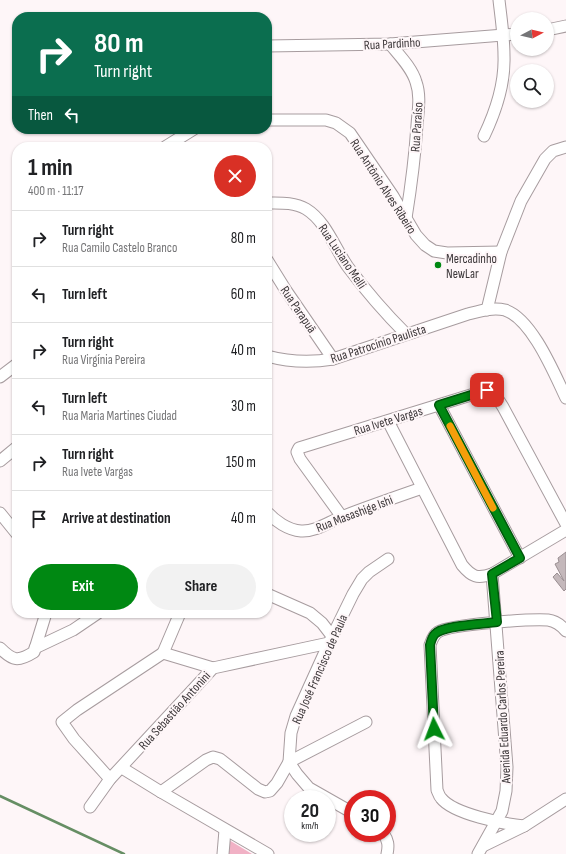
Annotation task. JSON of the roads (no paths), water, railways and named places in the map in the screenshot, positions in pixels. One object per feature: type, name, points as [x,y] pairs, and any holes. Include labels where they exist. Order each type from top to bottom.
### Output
[{"type":"street","points":[[484,136],[499,98],[504,56],[499,0]]},
{"type":"street","points":[[554,29],[566,26]]},
{"type":"street","name":"Rua Pardinho","points":[[272,46],[390,44],[510,35]]},
{"type":"street","name":"Rua Paraíso","points":[[390,44],[409,68],[416,81],[418,90],[419,104],[414,159],[406,218]]},
{"type":"street","name":"Rua Antônio Alves Ribeiro","points":[[272,120],[326,120],[336,123],[350,133],[376,170],[416,235],[425,245],[434,251],[447,253],[501,252]]},
{"type":"street","points":[[174,142],[186,134]]},
{"type":"street","points":[[487,310],[501,252],[521,201],[546,159],[553,151],[566,147]]},
{"type":"street","name":"Rua Luciano Melli","points":[[272,203],[293,204],[306,208],[313,214],[323,226],[347,266],[374,301],[406,334]]},
{"type":"street","name":"Rua Parapuã","points":[[272,268],[333,359]]},
{"type":"street","name":"Rua Patrocínio Paulista","points":[[272,357],[302,362],[333,359],[468,314],[498,309],[506,311],[522,321],[539,345],[566,398]]},
{"type":"street","points":[[0,377],[12,368]]},
{"type":"street","name":"Rua Ivete Vargas","points":[[342,517],[300,459],[298,452],[299,448],[482,391],[490,390],[494,393],[503,407],[566,524]]},
{"type":"street","points":[[439,405],[520,558]]},
{"type":"street","points":[[388,421],[462,565],[466,570],[477,577],[492,574],[566,530]]},
{"type":"street","points":[[0,461],[12,451]]},
{"type":"street","name":"Rua Masashige Ishi","points":[[272,516],[286,527],[300,531],[322,526],[342,517],[422,488]]},
{"type":"street","points":[[1,515],[12,528]]},
{"type":"street","name":"Rua José Francisco de Paula","points":[[289,762],[291,733],[296,716],[331,639],[362,579],[369,572],[388,559]]},
{"type":"street","name":"Avenida Eduardo Carlos Pereira","points":[[480,850],[502,810],[506,791],[507,767],[497,622],[492,574]]},
{"type":"street","points":[[272,596],[310,613],[322,623],[331,639]]},
{"type":"street","points":[[0,648],[7,655],[16,659],[24,658],[34,652],[44,618]]},
{"type":"street","points":[[35,648],[73,630],[91,618]]},
{"type":"street","points":[[110,779],[62,722],[77,710],[163,653],[178,618]]},
{"type":"street","points":[[524,826],[481,818],[454,808],[440,798],[437,790],[430,645],[436,633],[441,630],[497,622],[549,620],[562,625],[566,631]]},
{"type":"street","name":"Rua Sebastião Antonini","points":[[90,807],[110,779],[122,768],[213,668],[331,639]]},
{"type":"street","points":[[163,653],[213,668]]},
{"type":"street","points":[[161,792],[206,760],[213,758],[220,759],[258,789],[265,792],[270,791],[277,783],[289,762],[366,722]]},
{"type":"street","points":[[289,762],[309,788],[344,808]]},
{"type":"street","points":[[122,768],[268,854]]},
{"type":"street","points":[[480,850],[524,826],[566,799]]},
{"type":"street","points":[[223,854],[225,830]]},
{"type":"street","points":[[387,854],[389,846],[388,842]]},
{"type":"waterway","points":[[0,796],[124,854]]},
{"type":"place","name":"Mercadinho NewLar","points":[[438,265]]}]
